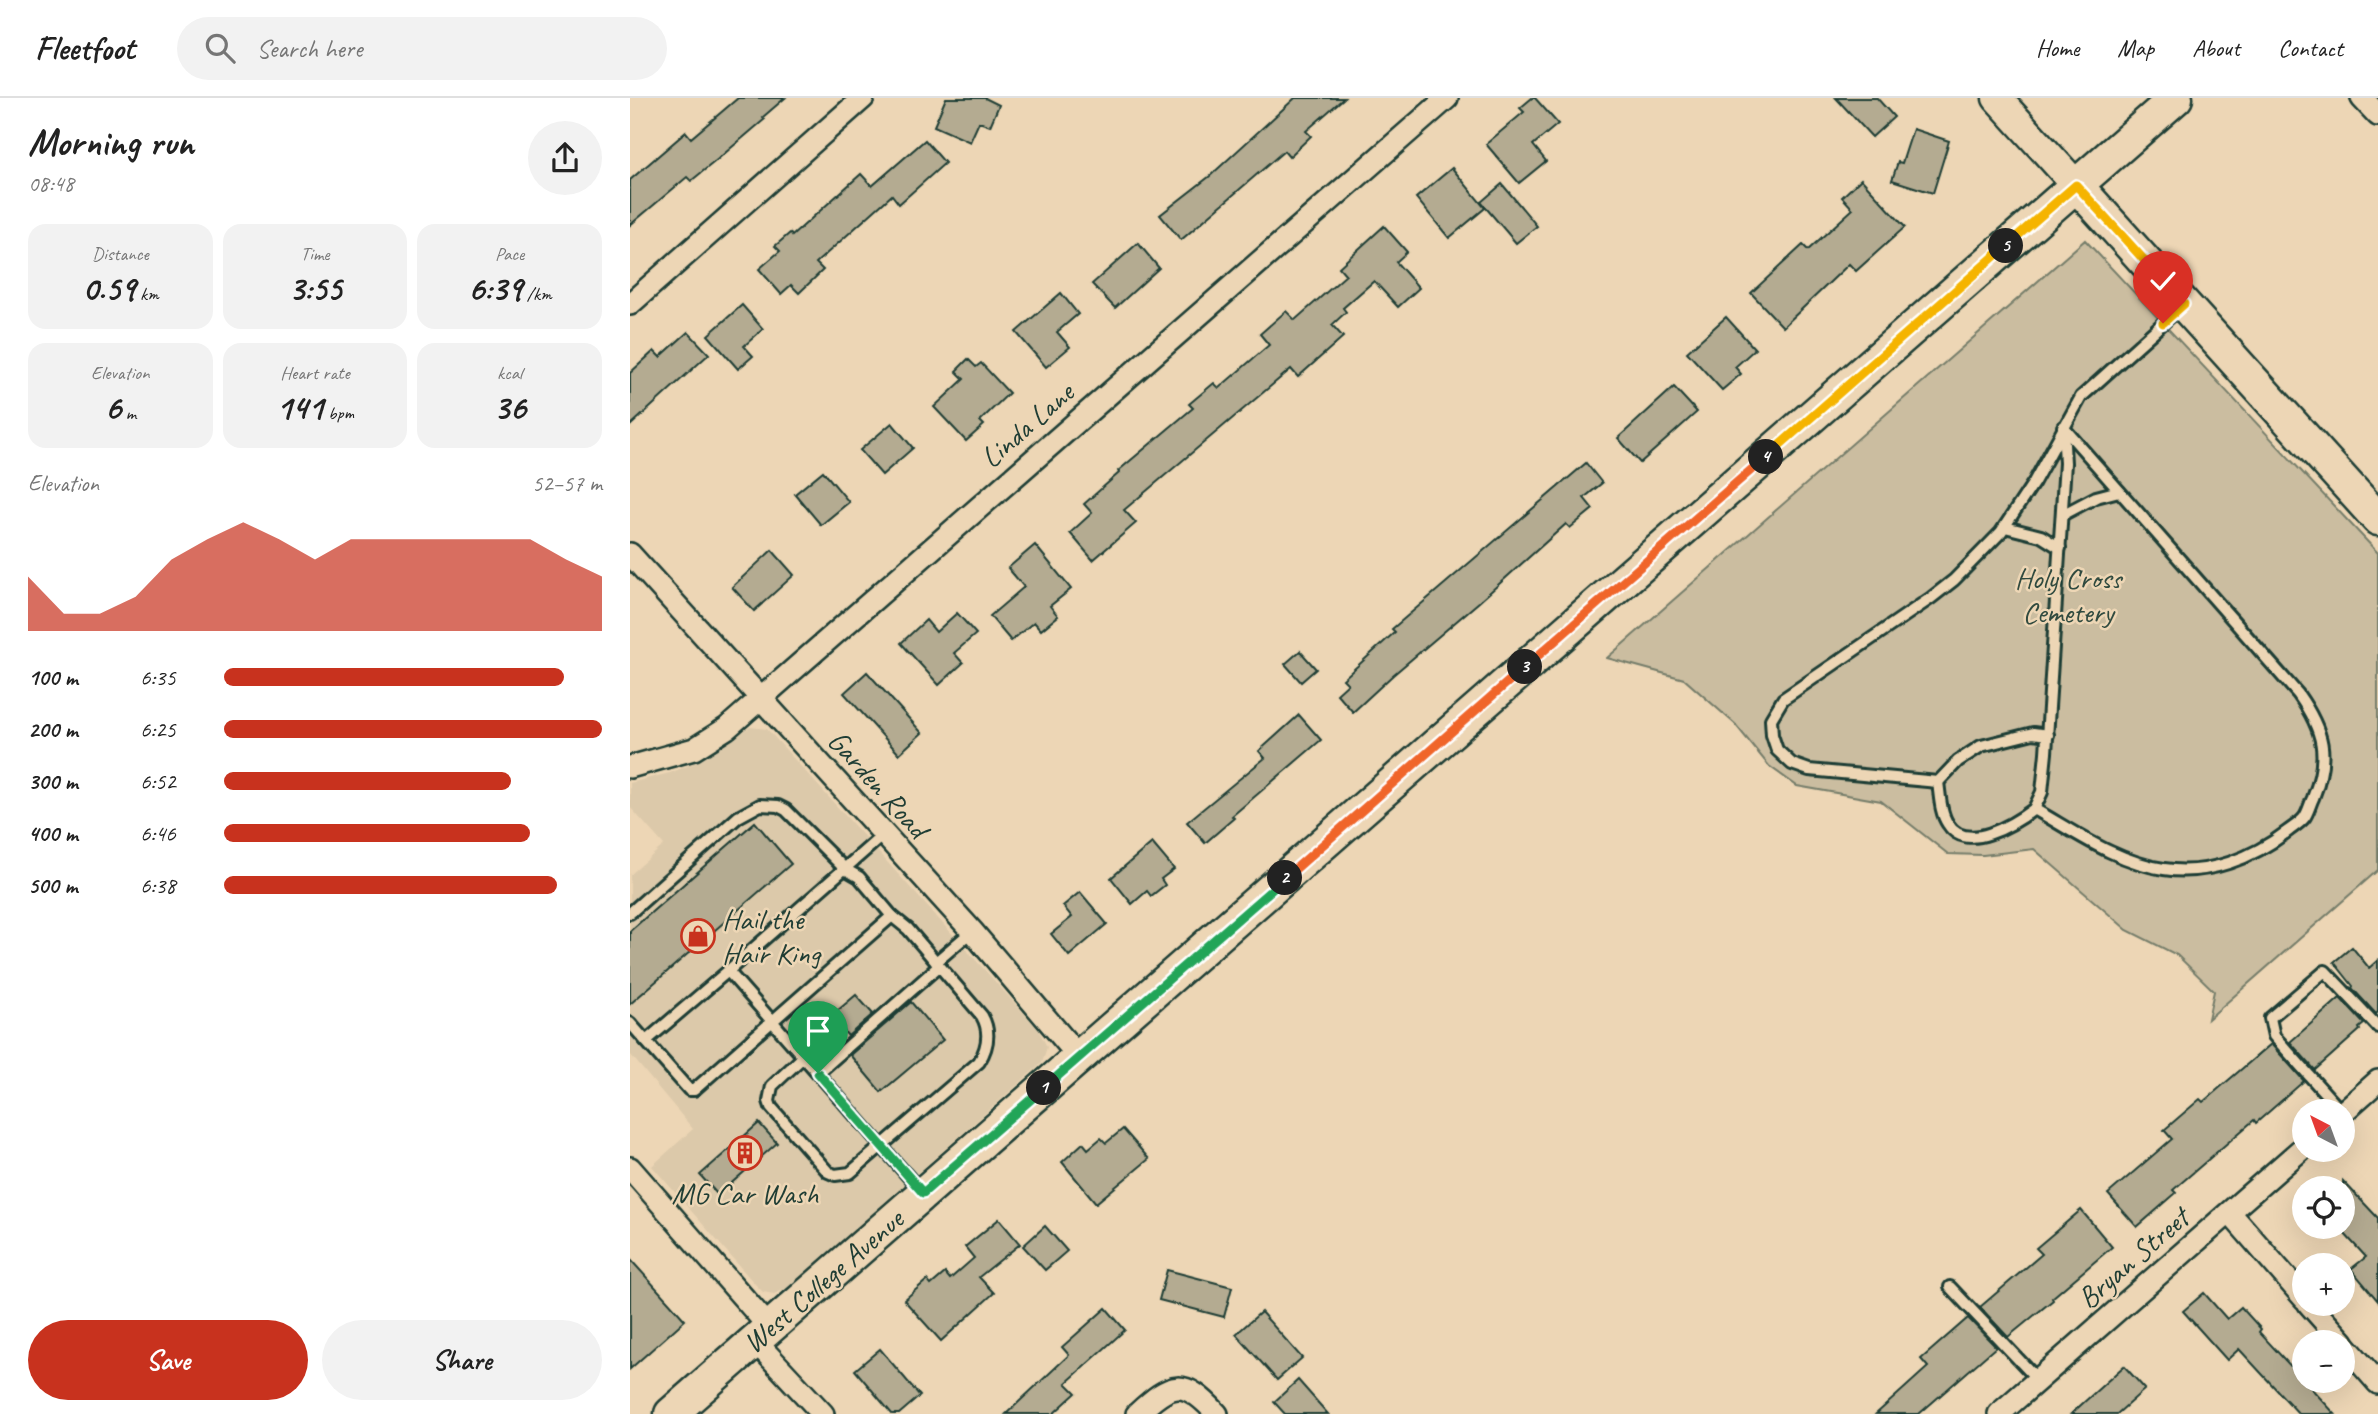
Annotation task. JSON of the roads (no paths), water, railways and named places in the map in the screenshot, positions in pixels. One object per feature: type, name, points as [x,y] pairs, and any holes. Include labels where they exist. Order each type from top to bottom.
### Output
[{"type":"main road","name":"West College Avenue","points":[[671,1414],[2176,98]]},
{"type":"main road","points":[[2076,185],[2378,519]]},
{"type":"street","points":[[630,304],[863,98]]},
{"type":"street","name":"Linda Lane","points":[[630,767],[694,749],[727,728],[1447,98]]},
{"type":"street","points":[[2362,98],[2378,115]]},
{"type":"street","points":[[2005,101],[2076,185]]},
{"type":"street","name":"Garden Road","points":[[630,554],[972,931],[1079,1057]]},
{"type":"street","points":[[2356,1099],[2378,1081]]},
{"type":"street","name":"Bryan Street","points":[[2009,1411],[2038,1380],[2292,1158]]},
{"type":"street","points":[[630,1168],[823,1414]]},
{"type":"street","points":[[2230,1213],[2292,1284]]},
{"type":"street","points":[[2319,1316],[2332,1330]]},
{"type":"street","points":[[2355,1357],[2378,1383]]},
{"type":"street","points":[[1137,1414],[1164,1392],[1180,1388],[1194,1391],[1217,1414]]},
{"type":"lane","points":[[1938,782],[1809,770],[1792,764],[1777,750],[1771,719],[1783,699],[1954,580],[2005,527],[2034,482],[2081,397],[2184,304]]},
{"type":"lane","points":[[2034,809],[2127,861],[2165,870],[2196,871],[2234,862],[2271,844],[2305,818],[2321,778],[2323,745],[2314,717],[2306,705],[2063,427]]},
{"type":"lane","points":[[1938,782],[1946,823],[1956,834],[1968,838],[1992,832],[2017,821],[2034,809],[2042,792],[2066,463],[2063,427]]},
{"type":"lane","points":[[2062,515],[2095,498],[2119,491]]},
{"type":"lane","points":[[2005,527],[2041,536],[2060,548]]},
{"type":"lane","points":[[1938,782],[1958,761],[1982,746],[2033,733],[2048,735]]},
{"type":"lane","points":[[630,913],[738,817],[760,805],[769,804],[786,810],[845,869],[859,877],[892,916],[908,929],[987,1025],[986,1051],[979,1062],[850,1173],[835,1175],[828,1172],[771,1107],[769,1093],[772,1086],[804,1056]]},
{"type":"lane","points":[[646,1041],[884,834]]},
{"type":"lane","points":[[630,1023],[689,1090],[694,1090],[892,916]]},
{"type":"lane","points":[[818,1073],[972,931]]},
{"type":"lane","points":[[729,971],[923,1193]]},
{"type":"lane","points":[[2331,1099],[2274,1036],[2270,1018],[2325,971],[2378,1027]]},
{"type":"lane","points":[[1950,1287],[2038,1380]]},
{"type":"place","name":"Hail the Hair King","points":[[698,936]]},
{"type":"place","name":"MG Car Wash","points":[[745,1153]]},
{"type":"park label","name":"Holy Cross Cemetery","points":[[2068,595]]}]
